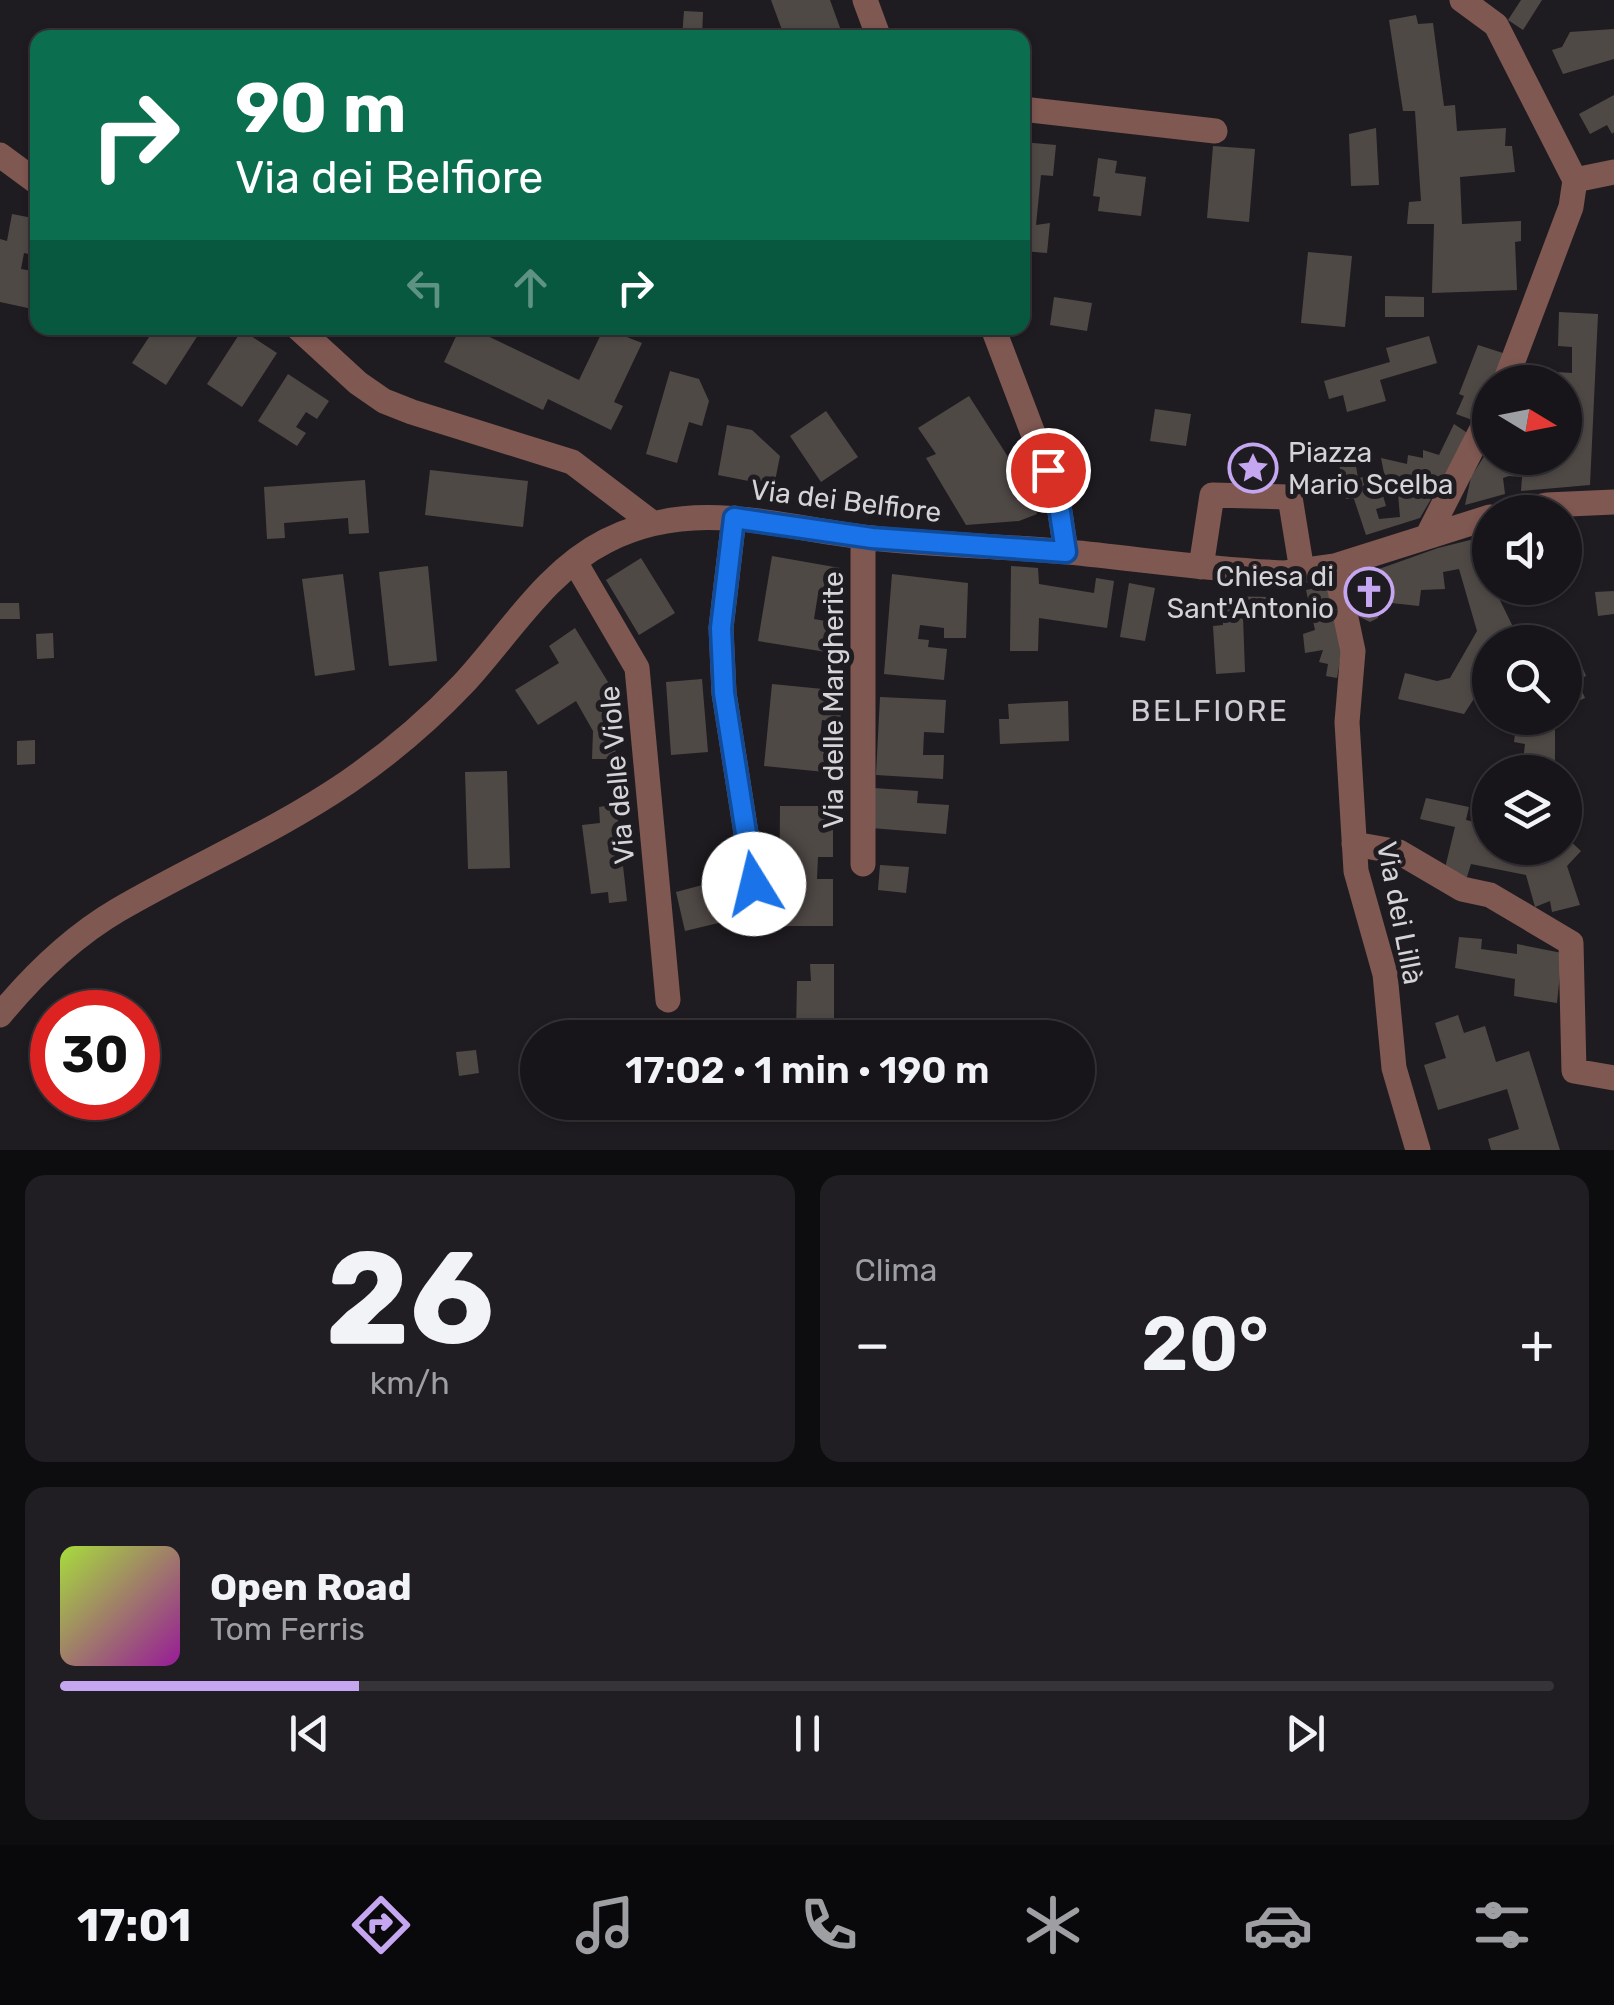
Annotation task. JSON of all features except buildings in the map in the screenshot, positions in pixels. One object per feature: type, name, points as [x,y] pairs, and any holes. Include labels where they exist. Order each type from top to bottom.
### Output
[{"type":"street","points":[[864,0],[875,30]]},
{"type":"street","points":[[1462,0],[1496,25],[1574,180],[1571,207],[1511,365]]},
{"type":"street","points":[[1030,110],[1215,132]]},
{"type":"street","points":[[0,156],[30,177]]},
{"type":"street","points":[[1574,180],[1614,172]]},
{"type":"street","points":[[306,335],[384,401],[572,462],[651,522]]},
{"type":"street","points":[[996,335],[1058,499],[1066,552]]},
{"type":"street","points":[[1428,535],[1472,448]]},
{"type":"street","points":[[1202,567],[1212,495],[1270,496],[1290,497],[1302,571]]},
{"type":"street","points":[[1582,503],[1614,502]]},
{"type":"street","name":"Via dei Belfiore","points":[[0,1014],[66,946],[116,910],[284,824],[411,735],[552,582],[604,542],[651,522],[692,516],[734,518],[863,536],[1285,573],[1334,566],[1472,522]]},
{"type":"street","points":[[734,518],[721,628],[724,693],[760,922]]},
{"type":"street","name":"Via delle Margherite","points":[[863,536],[863,864]]},
{"type":"street","name":"Via delle Viole","points":[[575,562],[637,668],[668,1000]]},
{"type":"street","name":"Via dei Lillà","points":[[1334,566],[1354,651],[1347,722],[1356,871],[1385,974],[1394,1068],[1418,1150]]},
{"type":"street","points":[[1354,844],[1399,852],[1462,889],[1490,895],[1571,943],[1574,1071],[1614,1078]]},
{"type":"place","name":"Piazza Mario Scelba","points":[[1253,468]]},
{"type":"place","name":"Chiesa di Sant'Antonio","points":[[1369,592]]},
{"type":"district","name":"BELFIORE","points":[[1210,711]]},
{"type":"route","points":[[754,884],[724,693],[721,628],[734,518],[872,538],[1066,552],[1058,499],[1048,470]]}]
